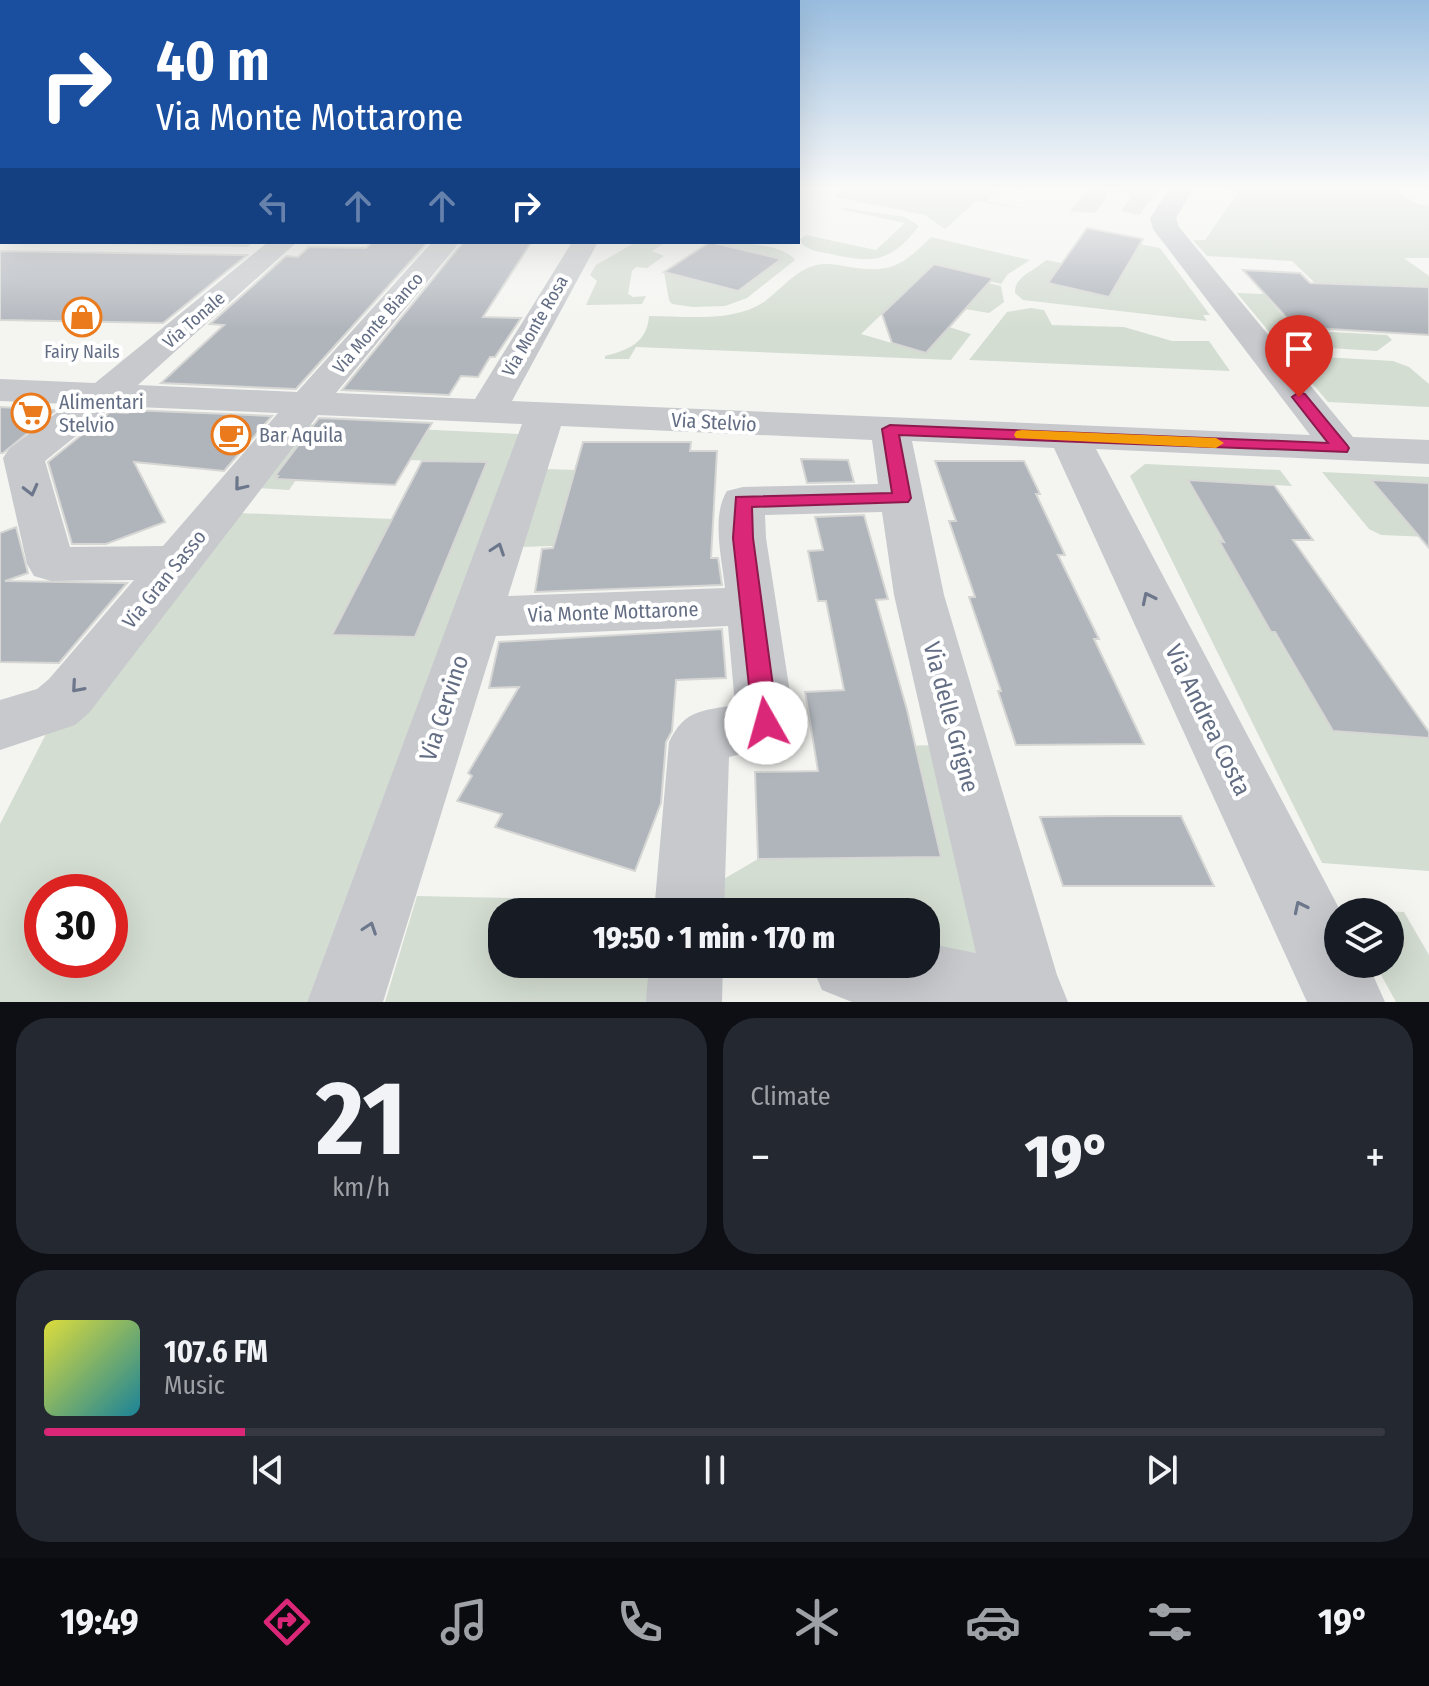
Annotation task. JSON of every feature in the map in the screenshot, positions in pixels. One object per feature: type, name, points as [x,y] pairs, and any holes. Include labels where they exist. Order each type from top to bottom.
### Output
[{"type":"street","points":[[1171,236],[1341,448]]},
{"type":"street","name":"Via Tonale","points":[[177,563],[57,564],[49,560],[24,458],[146,361],[282,244]]},
{"type":"street","name":"Via Monte Bianco","points":[[308,404],[445,244]]},
{"type":"street","name":"Via Monte Rosa","points":[[487,411],[584,244]]},
{"type":"street","name":"Via Stelvio","points":[[0,390],[1429,452]]},
{"type":"street","name":"Via Gran Sasso","points":[[0,725],[61,704],[308,404]]},
{"type":"street","name":"Via Cervino","points":[[345,1002],[545,414]]},
{"type":"street","name":"Via delle Grigne","points":[[890,429],[919,595],[1028,1002]]},
{"type":"street","name":"Via Andrea Costa","points":[[1069,437],[1347,1002]]},
{"type":"street","points":[[690,898],[699,742],[706,736],[766,725],[743,538],[743,501],[902,498]]},
{"type":"street","name":"Via Monte Mottarone","points":[[474,617],[752,606]]},
{"type":"street","points":[[684,1002],[685,978]]},
{"type":"street","points":[[914,978],[1028,1002]]},
{"type":"shaded area","points":[[810,236],[876,250],[891,236],[911,236],[890,253],[870,259],[819,252],[802,244],[800,239]]},
{"type":"shaded area","points":[[1208,236],[1429,236],[1429,258],[1404,258],[1429,276],[1429,287],[1316,284],[1292,261],[1207,256],[1193,240],[1205,240]]},
{"type":"shaded area","points":[[931,237],[1030,260],[1008,274],[1001,284],[989,281],[992,277],[934,264],[861,334],[926,353],[949,327],[971,334],[951,360],[636,347],[629,359],[605,359],[605,356],[635,344],[645,333],[649,316],[708,317],[738,313],[764,302],[806,269],[827,264],[864,269],[886,268],[904,261]]},
{"type":"shaded area","points":[[105,244],[251,244],[247,247]]},
{"type":"shaded area","points":[[633,244],[663,244],[652,251],[664,256],[647,268],[636,267],[632,271],[628,294],[633,297],[646,296],[642,304],[586,305],[597,281],[590,275],[596,265]]},
{"type":"shaded area","points":[[718,244],[768,247],[789,254],[795,260],[747,298],[725,306],[693,307],[672,304],[669,300],[664,272],[738,291],[780,260]]},
{"type":"shaded area","points":[[1140,244],[1160,248],[1210,315],[1203,315],[1207,321],[1023,300],[1015,293],[1021,278],[1046,260],[1062,263],[1049,283],[1109,297]]},
{"type":"shaded area","points":[[988,283],[1001,286],[1004,302],[989,313],[965,309]]},
{"type":"shaded area","points":[[1237,293],[1264,294],[1295,330],[1387,335],[1392,340],[1377,351],[1280,345]]},
{"type":"shaded area","points":[[1031,308],[1044,310],[1052,325],[1124,327],[1172,341],[1209,341],[1230,371],[969,360],[1007,312]]},
{"type":"shaded area","points":[[1288,355],[1393,361],[1409,367],[1429,384],[1429,407],[1328,402]]},
{"type":"shaded area","points":[[306,424],[519,434],[307,1002],[0,1002],[0,824],[49,728],[238,513],[392,519],[333,635],[415,637],[486,463],[410,460],[422,438],[277,478],[296,480],[289,490],[257,488]]},
{"type":"shaded area","points":[[1145,464],[1280,470],[1292,486],[1189,480],[1224,542],[1220,542],[1333,731],[1429,738],[1429,871],[1322,863],[1130,476]]},
{"type":"shaded area","points":[[544,469],[577,470],[584,545],[520,547]]},
{"type":"shaded area","points":[[1322,472],[1429,477],[1429,483],[1372,481],[1408,523],[1429,525],[1429,537],[1381,535],[1369,529]]},
{"type":"shaded area","points":[[943,745],[982,954],[940,947],[940,898],[722,898],[722,880],[758,859],[849,859],[845,832],[894,746]]},
{"type":"shaded area","points":[[417,896],[513,898],[488,898],[488,978],[651,978],[649,1002],[385,1002]]},
{"type":"shaded area","points":[[1404,912],[1429,955],[1429,1002],[1396,1002],[1383,978],[1404,978]]},
{"type":"building","points":[[1081,236],[1143,239],[1109,297],[1048,283]]},
{"type":"building","points":[[370,244],[426,244],[296,389],[161,383],[224,325],[210,324],[286,256],[298,257],[309,247],[366,248]]},
{"type":"building","points":[[461,244],[530,244],[483,317],[521,318],[478,377],[461,376],[449,395],[342,390]]},
{"type":"building","points":[[707,244],[781,259],[738,291],[664,272]]},
{"type":"building","points":[[0,251],[247,255],[163,323],[0,320]]},
{"type":"building","points":[[934,264],[993,278],[926,353],[892,343],[882,314]]},
{"type":"building","points":[[1243,270],[1300,273],[1310,283],[1429,287],[1429,335],[1295,327]]},
{"type":"building","points":[[0,407],[56,410],[0,453]]},
{"type":"building","points":[[131,410],[272,416],[224,471],[134,462],[165,522],[106,544],[72,544],[48,462],[110,412],[128,413]]},
{"type":"building","points":[[319,418],[432,423],[395,485],[276,479],[278,476],[275,476]]},
{"type":"building","points":[[583,442],[691,442],[690,451],[717,451],[711,558],[718,558],[722,585],[535,592],[542,549],[553,548]]},
{"type":"building","points":[[801,459],[848,460],[854,482],[807,483]]},
{"type":"building","points":[[422,461],[487,462],[415,637],[332,635]]},
{"type":"building","points":[[935,461],[1024,461],[1065,555],[1058,555],[1099,639],[1094,639],[1144,744],[1016,745],[969,597],[975,597],[949,521],[956,521]]},
{"type":"building","points":[[1188,480],[1274,485],[1313,540],[1293,540],[1429,732],[1429,738],[1333,731],[1275,632],[1271,632]]},
{"type":"building","points":[[1371,480],[1429,483],[1429,548]]},
{"type":"building","points":[[864,515],[888,599],[876,600],[907,710],[941,857],[758,859],[755,772],[818,771],[805,692],[844,690],[826,601],[818,601],[808,551],[823,550],[815,517]]},
{"type":"building","points":[[16,527],[28,573],[5,581],[127,583],[59,663],[0,662],[0,533]]},
{"type":"building","points":[[722,629],[726,678],[676,680],[672,731],[666,742],[661,803],[635,871],[495,827],[502,814],[457,801],[472,776],[468,773],[519,687],[489,688],[499,642]]},
{"type":"building","points":[[1181,816],[1214,886],[1063,886],[1040,817]]},
{"type":"slow traffic","points":[[1022,435],[1216,443]]},
{"type":"place","name":"Fairy Nails","points":[[82,317]]},
{"type":"place","name":"Alimentari Stelvio","points":[[31,413]]},
{"type":"place","name":"Bar Aquila","points":[[231,435]]},
{"type":"route","points":[[766,723],[743,538],[743,501],[902,498],[890,429],[1341,448],[1299,397]]}]
